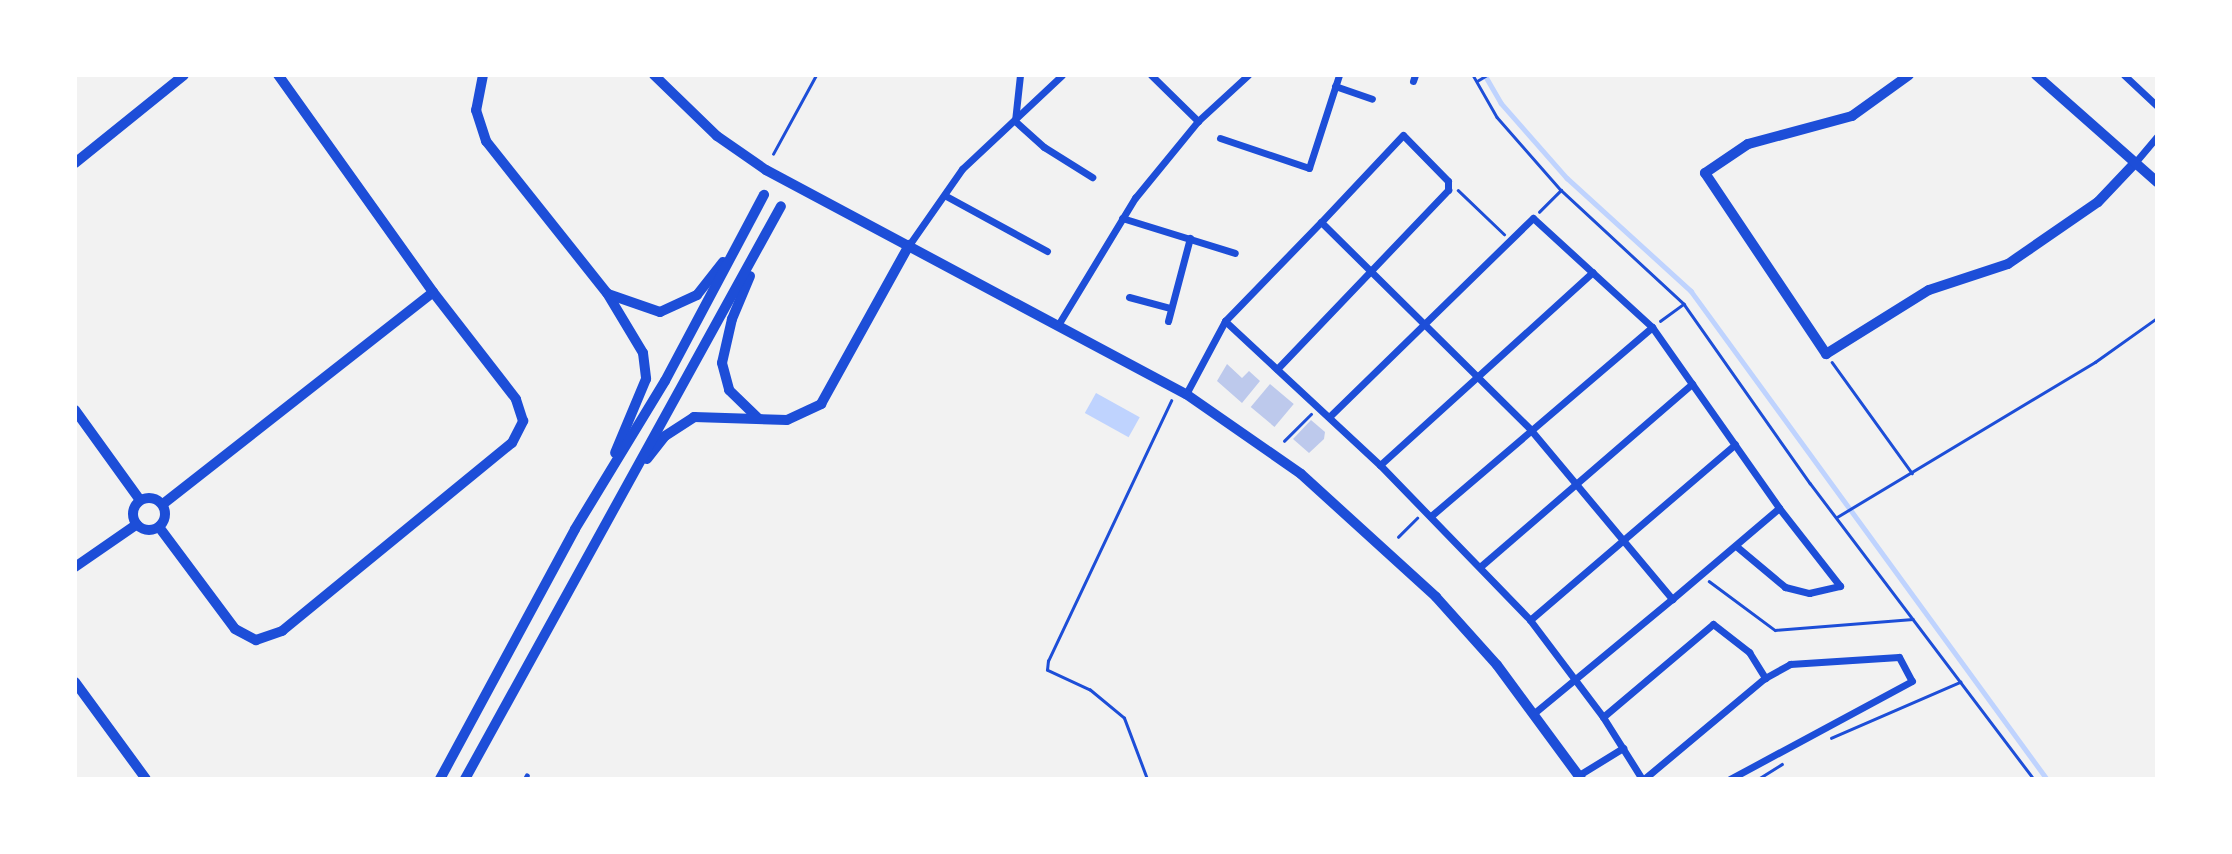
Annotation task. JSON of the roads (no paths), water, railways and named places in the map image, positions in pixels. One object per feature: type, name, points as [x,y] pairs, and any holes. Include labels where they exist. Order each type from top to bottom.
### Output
[{"type":"street","points":[[75,163],[184,75]]},
{"type":"street","points":[[159,527],[235,629],[256,640],[282,631],[512,443],[523,421],[516,399],[433,292],[278,75]]},
{"type":"street","points":[[484,75],[476,110],[486,141],[607,293],[647,365],[638,401],[601,485]]},
{"type":"street","points":[[654,75],[717,136],[766,170],[1186,394],[1301,474],[1410,570],[1497,665],[1580,777],[1623,748]]},
{"type":"street","points":[[1015,121],[1020,75]]},
{"type":"street","points":[[629,481],[665,436],[694,417],[787,420],[821,404],[909,245],[946,196],[962,169],[1062,75]]},
{"type":"street","points":[[1151,75],[1198,121]]},
{"type":"street","points":[[1058,325],[1122,218],[1198,121],[1248,75]]},
{"type":"street","points":[[1220,138],[1308,168],[1339,75]]},
{"type":"street","points":[[1909,75],[1852,116],[1748,144],[1705,173],[1826,354],[1929,290],[2008,264],[2098,202],[2157,136]]},
{"type":"street","points":[[2036,75],[2133,164],[2157,182]]},
{"type":"street","points":[[2124,75],[2157,106]]},
{"type":"street","points":[[1335,86],[1372,99]]},
{"type":"street","points":[[1015,121],[1044,147],[1092,177]]},
{"type":"street","points":[[1186,394],[1226,321],[1402,135],[1448,181],[1448,190],[1277,369]]},
{"type":"street","points":[[440,779],[601,485],[665,381],[764,195]]},
{"type":"street","points":[[946,196],[1047,251]]},
{"type":"street","points":[[465,779],[781,206]]},
{"type":"street","points":[[1122,218],[1235,253]]},
{"type":"street","points":[[1329,417],[1534,218],[1652,327],[1779,509],[1840,586],[1809,593],[1785,587],[1736,546]]},
{"type":"street","points":[[1321,222],[1530,429],[1672,598]]},
{"type":"street","points":[[758,418],[729,390],[722,363],[732,319],[768,231]]},
{"type":"street","points":[[1168,321],[1190,238]]},
{"type":"street","points":[[607,293],[643,309],[660,312],[674,309],[697,295],[736,247]]},
{"type":"street","points":[[1380,465],[1593,272]]},
{"type":"street","points":[[163,504],[433,292]]},
{"type":"street","points":[[1129,298],[1170,309]]},
{"type":"street","points":[[1226,321],[1380,465],[1481,566],[1530,620],[1577,680],[1643,779],[1765,678],[1790,664],[1899,657],[1912,681],[1730,779]]},
{"type":"street","points":[[1428,513],[1652,327]]},
{"type":"street","points":[[1481,566],[1578,486],[1692,384]]},
{"type":"street","points":[[75,410],[140,500]]},
{"type":"street","points":[[1530,620],[1626,541],[1735,444]]},
{"type":"street","points":[[140,500],[152,498],[163,504]]},
{"type":"street","points":[[140,500],[133,512],[136,524],[147,530],[159,527],[165,517],[163,504]]},
{"type":"street","points":[[1534,713],[1577,680],[1779,509]]},
{"type":"street","points":[[75,567],[136,524]]},
{"type":"street","points":[[1603,717],[1713,624],[1749,652],[1765,678]]},
{"type":"street","points":[[75,682],[146,779]]},
{"type":"water","points":[[1096,393],[1140,417],[1129,437],[1085,413]]},
{"type":"waterway","points":[[1485,75],[1501,103],[1567,178],[1691,291],[2047,779]]}]
